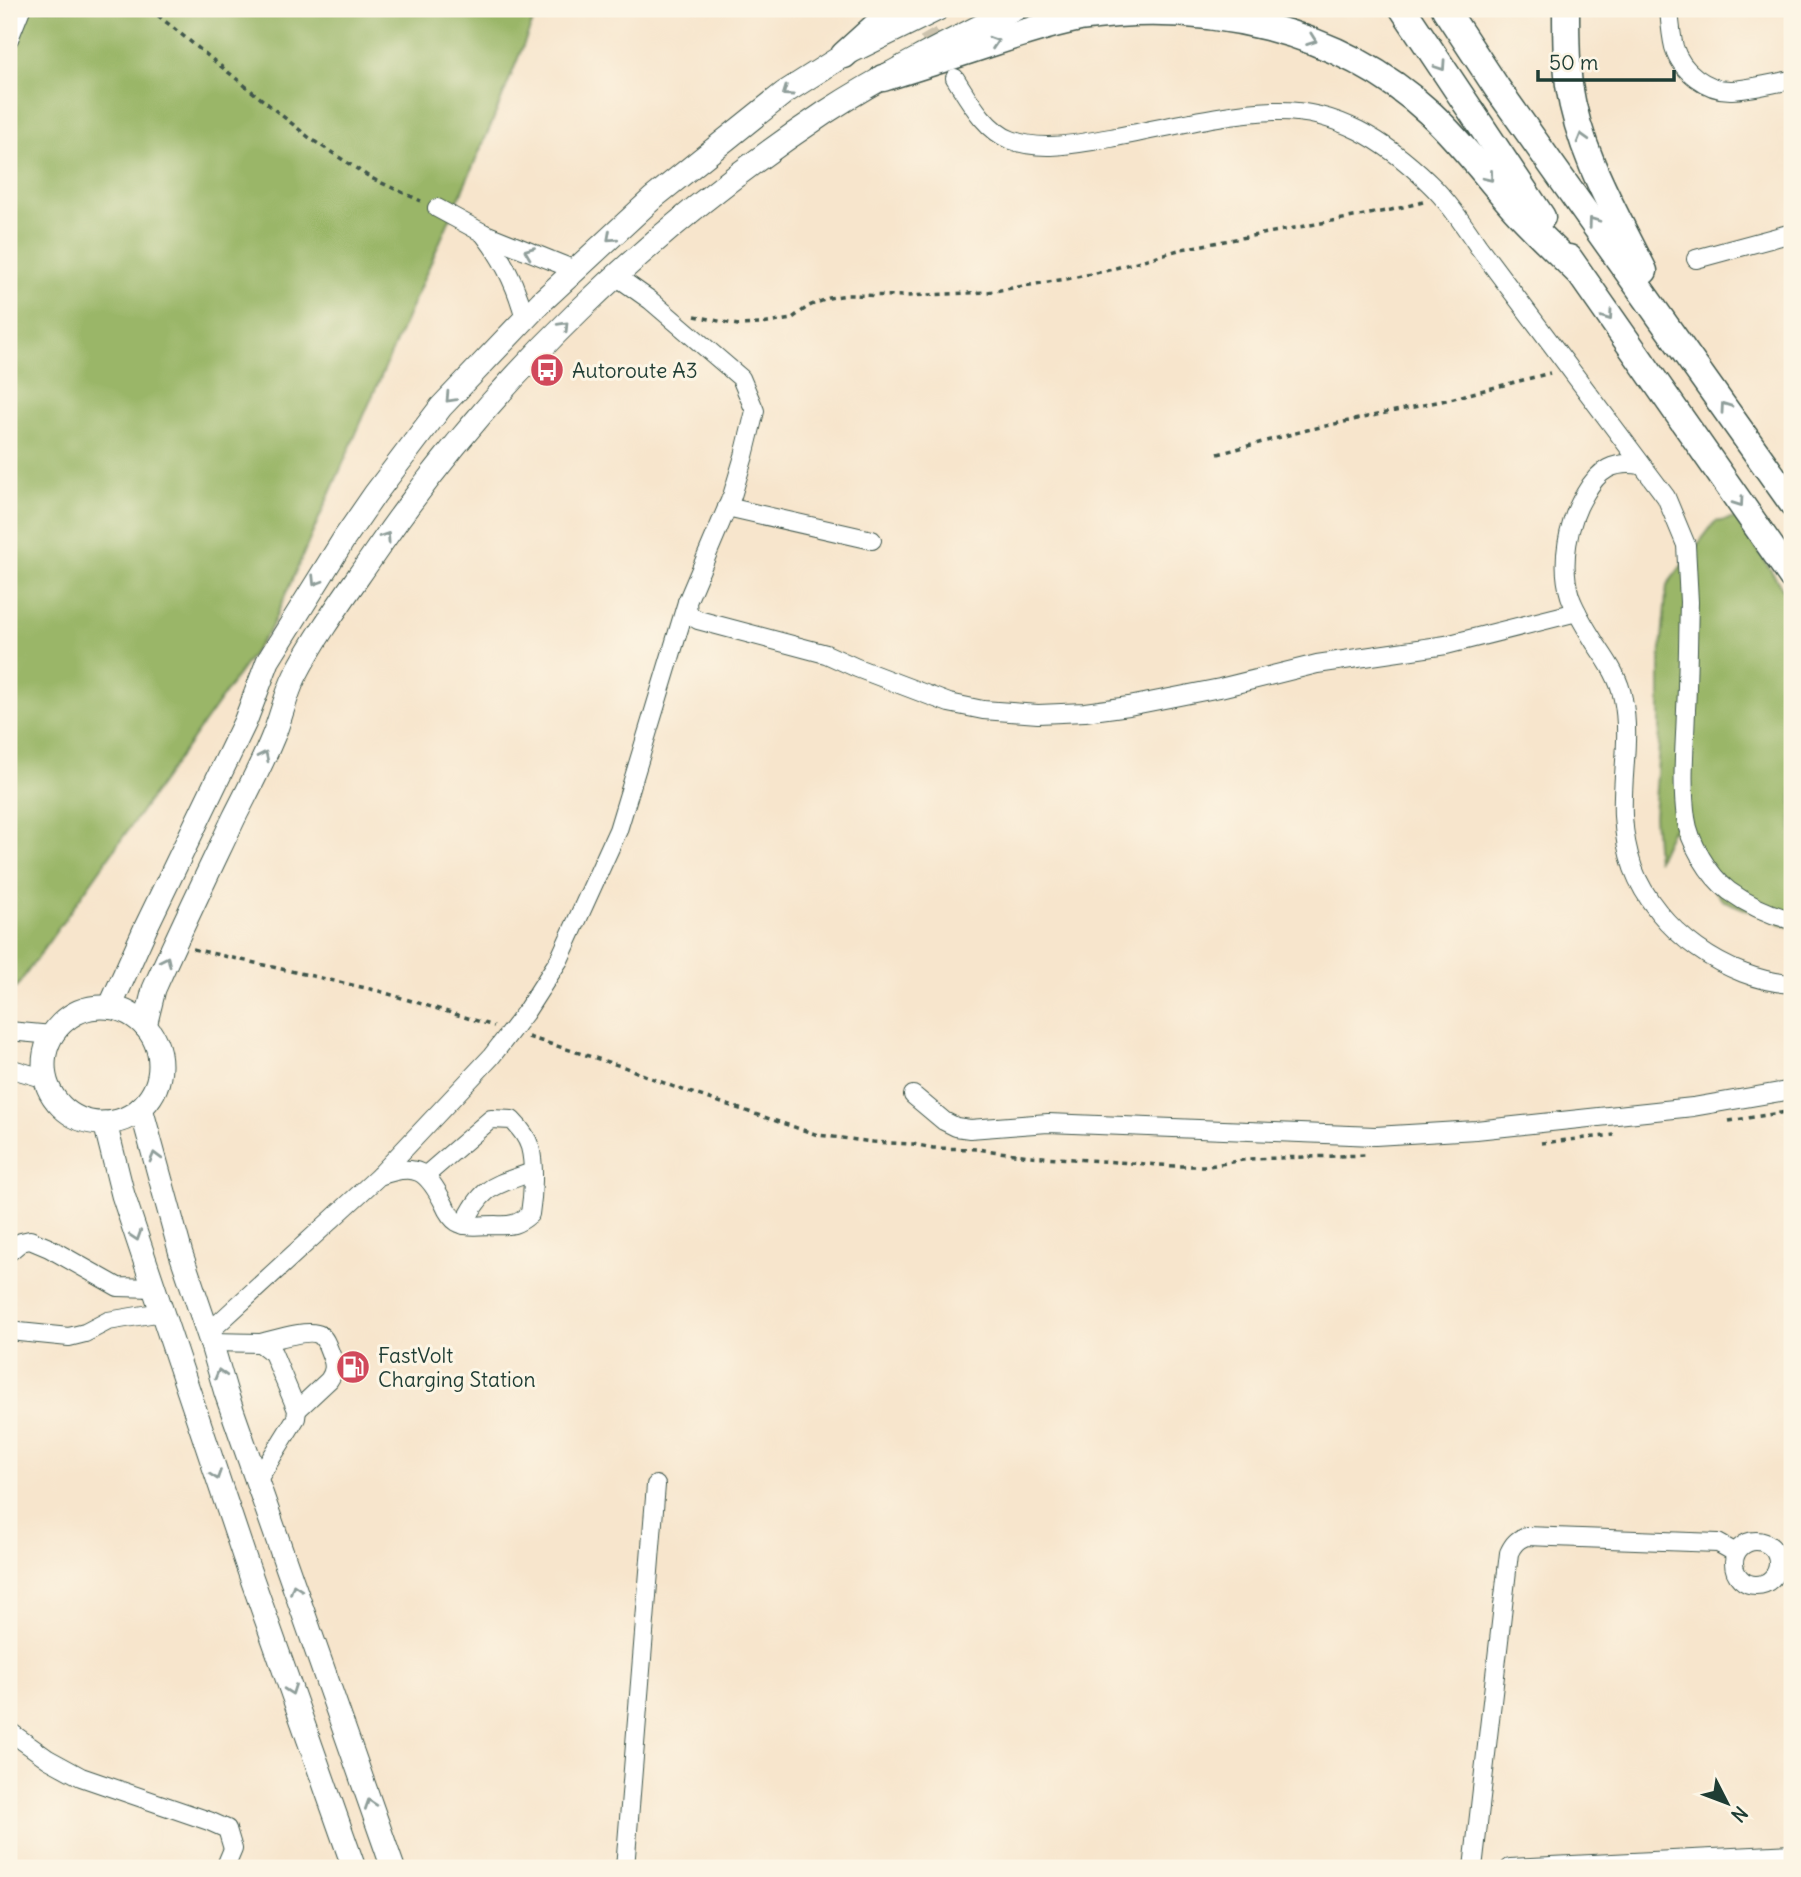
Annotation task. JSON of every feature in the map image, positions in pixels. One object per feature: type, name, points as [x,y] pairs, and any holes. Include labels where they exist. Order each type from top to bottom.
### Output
[{"type":"highway","points":[[844,55],[898,9]]},
{"type":"highway","points":[[1403,9],[1579,273],[1792,578]]},
{"type":"highway","points":[[1444,9],[1497,88],[1792,503]]},
{"type":"highway","points":[[1566,9],[1569,85],[1585,148],[1687,353]]},
{"type":"highway","points":[[883,78],[1048,25],[1083,17],[1133,11],[1175,10],[1246,19],[1343,51],[1393,82],[1459,141],[1517,211],[1579,273]]},
{"type":"main road","points":[[110,1007],[245,722],[268,661],[312,588],[375,494],[441,407],[525,318],[653,198],[784,93],[844,55],[937,9]]},
{"type":"main road","points":[[145,1026],[154,989],[273,737],[294,678],[337,608],[416,493],[469,427],[528,363],[616,276],[680,218],[828,111],[883,78],[1015,9]]},
{"type":"main road","points":[[100,1007],[129,1013],[145,1026],[156,1043],[160,1063],[158,1083],[141,1108],[124,1119],[105,1123],[85,1121],[67,1112],[54,1097],[44,1070],[52,1035],[65,1021],[82,1011],[100,1007]]},
{"type":"main road","points":[[141,1108],[181,1254],[226,1393],[393,1868]]},
{"type":"main road","points":[[105,1123],[123,1195],[153,1288],[354,1868]]},
{"type":"street","points":[[9,39],[21,9]]},
{"type":"street","points":[[1669,9],[1678,56],[1698,79],[1720,89],[1732,90],[1792,80]]},
{"type":"street","points":[[955,78],[984,119],[998,133],[1025,144],[1049,146],[1079,143],[1217,117],[1276,111],[1302,112],[1324,116],[1348,125],[1387,148],[1430,184],[1666,497],[1686,545],[1689,602],[1683,756],[1686,819],[1690,835],[1708,867],[1728,891],[1776,916],[1792,920]]},
{"type":"street","points":[[437,208],[483,233],[575,270]]},
{"type":"street","points":[[483,233],[506,265],[525,318]]},
{"type":"street","points":[[1696,259],[1792,233]]},
{"type":"street","points":[[209,1337],[379,1176],[491,1057],[559,960],[618,830],[687,602],[727,507],[755,411],[741,377],[650,300],[616,276]]},
{"type":"street","points":[[1641,465],[1616,464],[1591,483],[1574,516],[1566,561],[1570,594],[1577,612],[1614,672],[1620,687],[1626,719],[1622,792],[1626,841],[1633,869],[1665,918],[1705,954],[1746,975],[1792,984]]},
{"type":"street","points":[[727,507],[872,540]]},
{"type":"street","points":[[687,602],[688,614],[698,620],[826,654],[905,688],[949,703],[984,710],[1038,714],[1085,712],[1142,703],[1220,688],[1317,664],[1446,645],[1577,612]]},
{"type":"street","points":[[9,1031],[52,1035]]},
{"type":"street","points":[[9,1068],[46,1079]]},
{"type":"street","points":[[913,1095],[944,1121],[956,1127],[970,1129],[1048,1123],[1375,1136],[1476,1130],[1693,1107],[1792,1090]]},
{"type":"street","points":[[379,1176],[402,1169],[415,1170],[425,1176],[436,1189],[454,1220],[464,1225],[514,1226],[530,1214],[533,1194],[530,1146],[512,1119],[491,1119],[425,1176]]},
{"type":"street","points":[[464,1225],[480,1196],[493,1186],[532,1172]]},
{"type":"street","points":[[9,1252],[21,1241],[30,1240],[118,1286],[153,1288]]},
{"type":"street","points":[[9,1328],[19,1332],[75,1336],[108,1321],[162,1312]]},
{"type":"street","points":[[209,1337],[260,1343],[310,1333],[319,1334],[326,1342],[335,1365],[329,1380],[297,1410]]},
{"type":"street","points":[[257,1481],[296,1418],[297,1410],[273,1353],[260,1343]]},
{"type":"street","points":[[625,1868],[656,1485]]},
{"type":"street","points":[[1473,1868],[1509,1553],[1513,1545],[1526,1536],[1718,1543],[1736,1553]]},
{"type":"street","points":[[9,1731],[48,1759],[81,1777],[227,1829],[233,1849],[225,1868]]},
{"type":"street","points":[[1510,1868],[1792,1854]]},
{"type":"path","points":[[150,9],[311,139],[371,178],[437,208]]},
{"type":"path","points":[[694,315],[738,325],[762,324],[791,319],[809,306],[828,298],[847,295],[946,294],[998,290],[1072,278],[1182,249],[1391,210],[1442,197]]},
{"type":"path","points":[[1218,454],[1307,430],[1458,397],[1569,367]]},
{"type":"path","points":[[174,944],[379,991],[624,1067],[674,1087],[818,1135],[1030,1156],[1175,1166],[1209,1166],[1249,1159],[1367,1155]]},
{"type":"path","points":[[1723,1121],[1792,1111]]},
{"type":"path","points":[[1532,1144],[1618,1135]]},
{"type":"green space","points":[[9,9],[538,9],[491,125],[271,628],[16,988],[9,987]]},
{"type":"green space","points":[[1737,518],[1792,603],[1792,928],[1722,900],[1672,829],[1657,861],[1654,816],[1660,731],[1660,660],[1667,585],[1715,522]]},
{"type":"tunnel","points":[[914,9],[942,57]]},
{"type":"place","name":"Autoroute A3","points":[[547,370]]},
{"type":"place","name":"FastVolt Charging Station","points":[[353,1367]]}]
